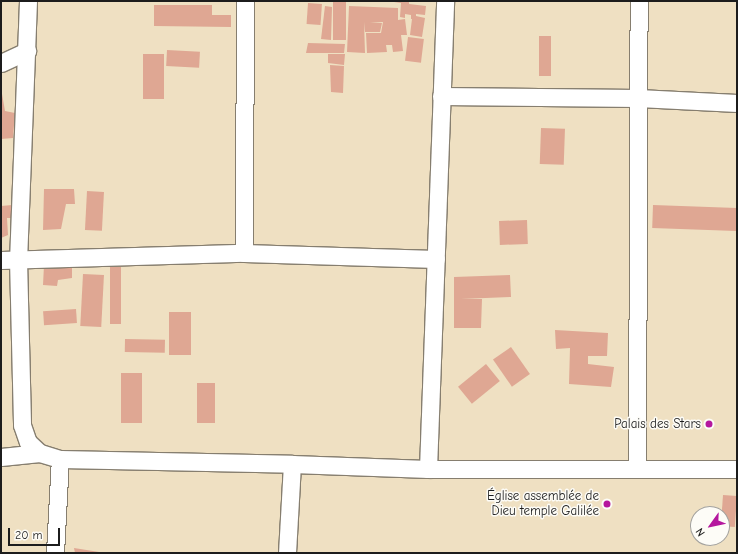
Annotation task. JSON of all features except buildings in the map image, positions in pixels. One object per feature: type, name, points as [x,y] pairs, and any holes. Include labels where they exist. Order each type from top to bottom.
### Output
[{"type":"street","points":[[28,1],[27,51],[9,260],[22,425],[28,442],[40,453]]},
{"type":"street","points":[[244,253],[245,1]]},
{"type":"street","points":[[428,470],[445,1]]},
{"type":"street","points":[[637,468],[639,1]]},
{"type":"street","points":[[1,63],[27,51]]},
{"type":"street","points":[[441,96],[638,98],[737,102]]},
{"type":"street","points":[[9,260],[244,253],[436,259]]},
{"type":"street","points":[[1,457],[40,453],[60,459],[292,464],[428,470],[737,468]]},
{"type":"street","points":[[55,553],[60,459]]},
{"type":"street","points":[[287,553],[292,464]]},
{"type":"place","name":"Palais des Stars","points":[[709,424]]},
{"type":"place","name":"Église assemblée de Dieu temple Galilée","points":[[607,504]]}]
